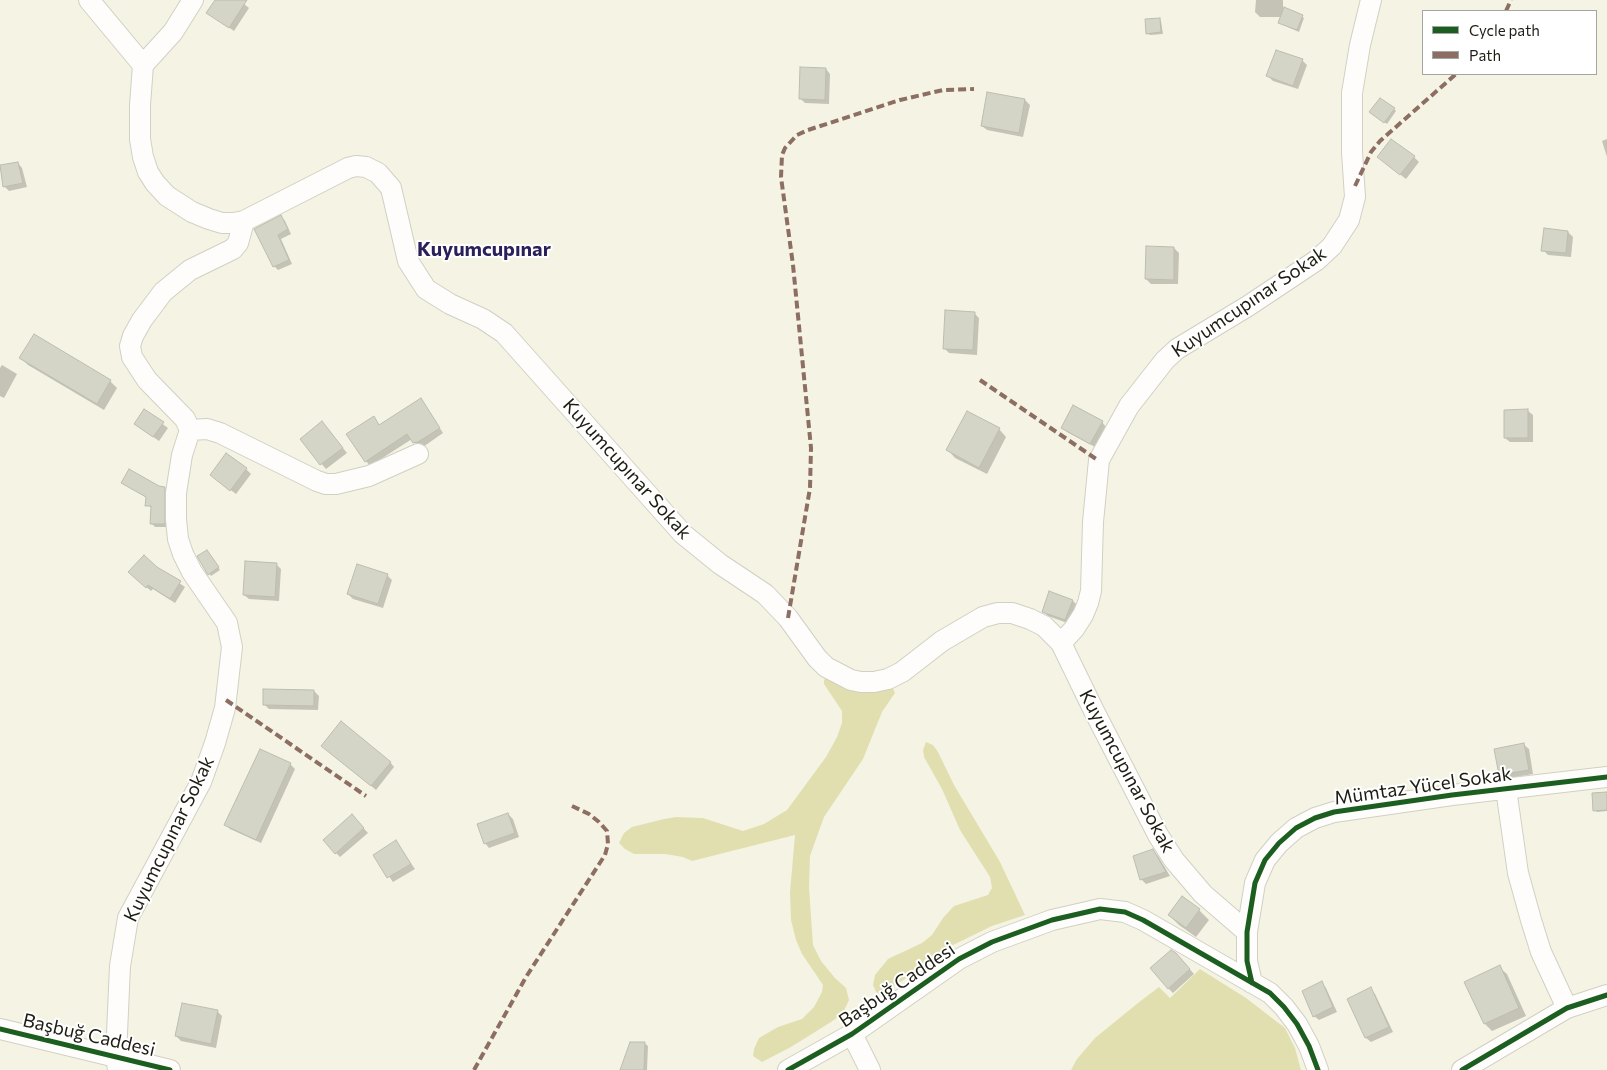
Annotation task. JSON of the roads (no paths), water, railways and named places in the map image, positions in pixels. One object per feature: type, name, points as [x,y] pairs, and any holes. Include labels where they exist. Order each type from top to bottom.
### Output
[{"type":"street","points":[[88,0],[143,65],[173,32],[193,0]]},
{"type":"street","name":"Kuyumcupınar Sokak","points":[[1061,643],[1079,622],[1088,603],[1091,591],[1093,522],[1099,460],[1129,406],[1165,360],[1177,349],[1248,306],[1317,260],[1332,246],[1349,220],[1355,197],[1352,152],[1352,93],[1360,45],[1371,0]]},
{"type":"street","name":"Kuyumcupınar Sokak","points":[[143,65],[140,140],[146,164],[155,183],[168,196],[192,212],[222,223],[244,221],[348,168],[356,166],[366,167],[378,173],[385,179],[390,188],[408,261],[426,289],[450,304],[483,319],[504,333],[683,534],[720,564],[765,594],[788,618],[817,658],[826,667],[841,676],[860,682],[874,682],[888,679],[902,672],[942,641],[983,617],[998,613],[1012,613],[1044,626],[1061,643],[1158,835],[1189,879],[1247,932]]},
{"type":"street","points":[[244,221],[238,243],[234,249],[190,270],[164,292],[142,320],[130,346],[132,357],[142,374],[185,419],[190,430],[207,429],[220,433],[326,484],[336,484],[370,476],[418,454]]},
{"type":"street","name":"Kuyumcupınar Sokak","points":[[117,1063],[120,966],[128,918],[201,782],[225,708],[231,665],[232,647],[227,623],[192,572],[178,539],[176,494],[182,455],[190,430]]},
{"type":"street","name":"Mümtaz Yücel Sokak","points":[[1252,983],[1247,961],[1247,932],[1254,883],[1265,860],[1284,838],[1296,828],[1315,818],[1334,812],[1607,776]]},
{"type":"street","points":[[1506,789],[1518,873],[1531,920],[1541,952],[1567,1008]]},
{"type":"street","name":"Başbuğ Caddesi","points":[[788,1070],[852,1034],[960,959],[992,942],[1052,920],[1100,909],[1125,912],[1143,920],[1270,993],[1284,1007],[1296,1024],[1309,1046],[1318,1070]]},
{"type":"street","points":[[1462,1070],[1567,1008],[1607,995]]},
{"type":"street","name":"Başbuğ Caddesi","points":[[0,1029],[117,1063],[170,1070]]},
{"type":"street","points":[[852,1034],[870,1070]]},
{"type":"district","name":"Kuyumcupınar","points":[[484,249]]}]
